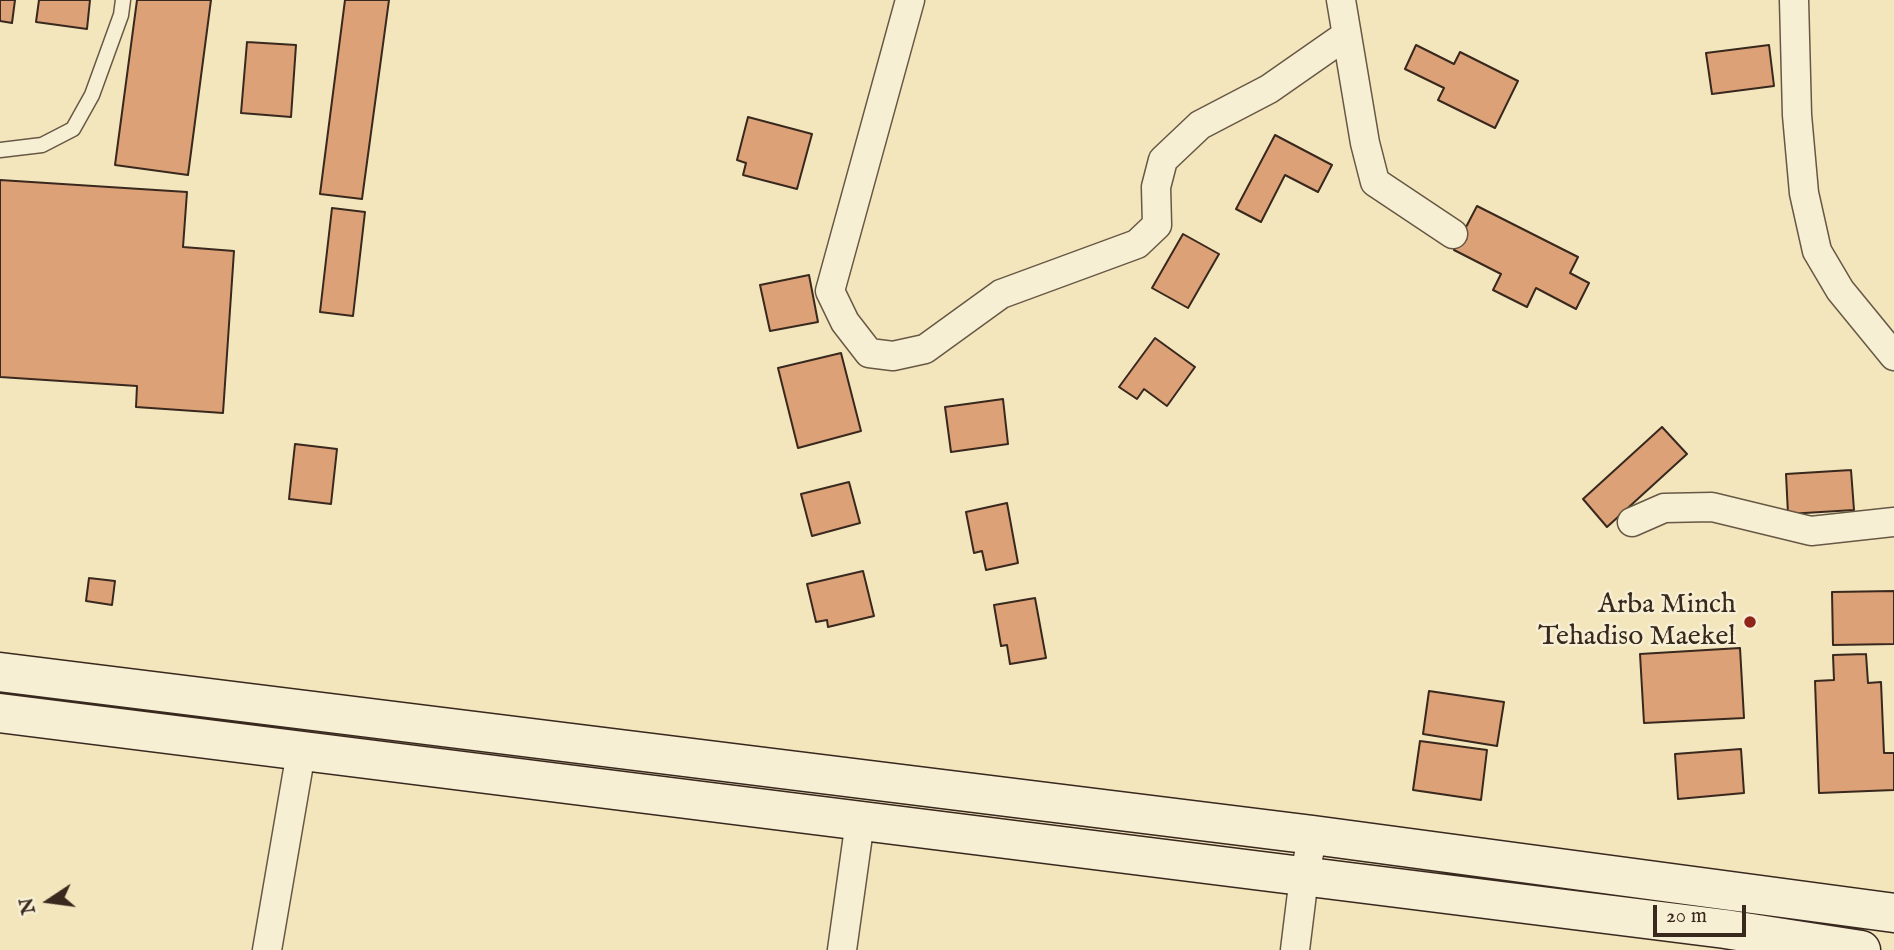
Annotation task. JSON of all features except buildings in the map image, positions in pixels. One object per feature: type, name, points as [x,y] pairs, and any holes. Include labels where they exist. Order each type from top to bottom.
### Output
[{"type":"main road","points":[[0,672],[1313,835],[1894,913]]},
{"type":"main road","points":[[0,713],[1304,877],[1724,940],[1861,950]]},
{"type":"street","points":[[910,0],[831,292],[845,322],[869,353],[893,356],[925,349],[1001,294],[1137,244],[1157,226],[1156,187],[1163,160],[1200,125],[1269,89],[1345,36]]},
{"type":"street","points":[[1341,0],[1365,143],[1375,181],[1453,234]]},
{"type":"street","points":[[1794,0],[1799,141],[1804,193],[1817,251],[1840,290],[1894,356]]},
{"type":"street","points":[[1632,522],[1664,508],[1712,507],[1811,531],[1894,522]]},
{"type":"street","points":[[267,950],[301,752]]},
{"type":"street","points":[[842,950],[860,821]]},
{"type":"street","points":[[1295,950],[1304,877],[1313,835]]},
{"type":"lane","points":[[0,150],[42,145],[74,129],[92,95],[121,15],[123,0]]},
{"type":"place","name":"Arba Minch Tehadiso Maekel","points":[[1750,622]]}]
